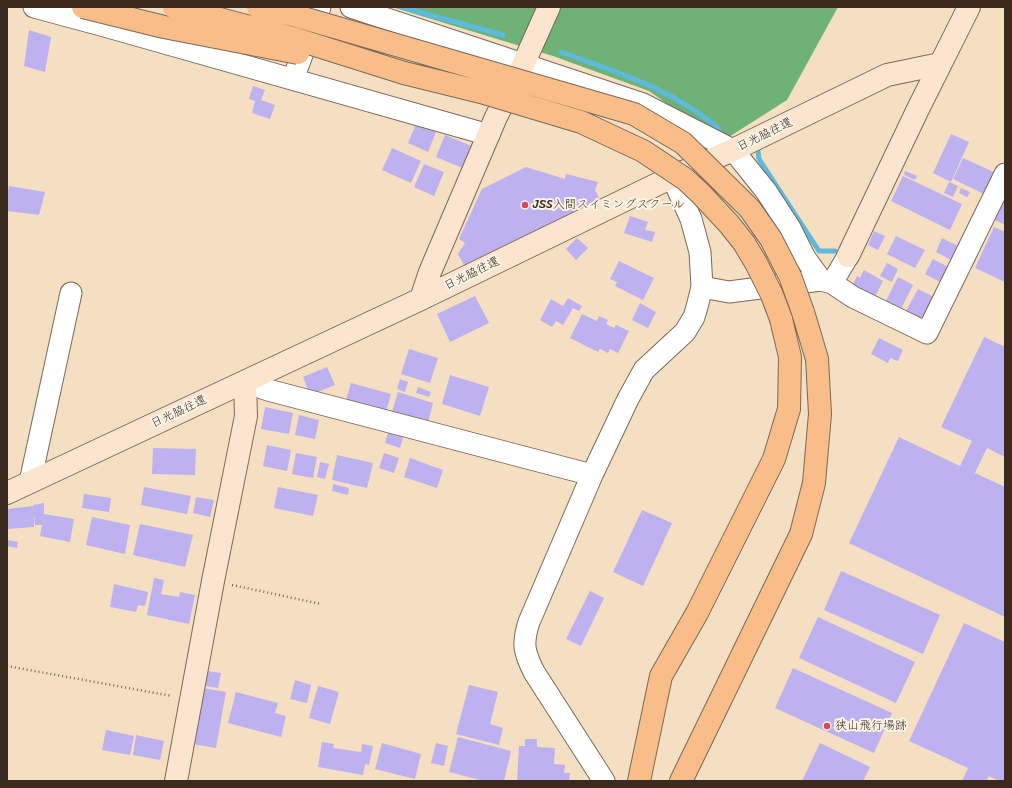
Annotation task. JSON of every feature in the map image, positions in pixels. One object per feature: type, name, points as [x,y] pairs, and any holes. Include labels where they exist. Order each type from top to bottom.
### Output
[{"type":"highway","points":[[83,7],[171,29],[404,73],[481,92],[581,122],[643,151],[685,179],[701,194],[744,243],[756,262],[772,295],[781,319],[790,357],[789,409],[774,459],[697,613],[661,676],[639,781]]},
{"type":"highway","points":[[174,7],[296,39],[404,73]]},
{"type":"highway","points":[[258,7],[293,15],[411,48],[634,114],[683,143],[750,209],[767,233],[790,276],[803,312],[816,359],[820,414],[814,483],[801,534],[681,781]]},
{"type":"highway","points":[[303,7],[411,48]]},
{"type":"street","points":[[34,7],[96,16],[293,79],[489,135]]},
{"type":"street","points":[[293,79],[320,7]]},
{"type":"street","points":[[351,7],[642,104],[733,150],[766,191],[790,228],[805,258],[826,281],[853,297],[928,333],[1005,174]]},
{"type":"street","points":[[421,299],[430,272],[496,117],[523,65],[549,7]]},
{"type":"street","points":[[702,287],[729,292],[826,281],[848,256],[969,7]]},
{"type":"street","name":"日光脇往還","points":[[7,493],[421,299],[672,177],[733,150],[887,75],[940,64]]},
{"type":"street","points":[[604,781],[534,672],[527,657],[524,644],[529,622],[592,475],[628,399],[644,370],[686,332],[694,317],[702,287],[700,252],[691,218],[672,177]]},
{"type":"street","points":[[30,482],[70,293]]},
{"type":"street","points":[[177,781],[213,581],[246,416],[245,382],[276,392],[592,475]]},
{"type":"path","points":[[213,581],[321,604]]},
{"type":"path","points":[[7,666],[191,700]]},
{"type":"green space","points":[[392,7],[838,7],[787,100],[721,142],[649,91],[553,56]]},
{"type":"building","points":[[29,30],[51,37],[45,72],[24,66]]},
{"type":"building","points":[[253,86],[265,90],[261,100],[275,105],[270,119],[252,113],[255,101],[249,99]]},
{"type":"building","points":[[416,124],[436,132],[428,152],[408,143]]},
{"type":"building","points":[[951,134],[969,142],[951,182],[933,173]]},
{"type":"building","points":[[445,135],[474,147],[465,169],[436,157]]},
{"type":"building","points":[[392,148],[421,161],[411,183],[382,170]]},
{"type":"building","points":[[963,158],[996,173],[986,195],[953,179]]},
{"type":"building","points":[[424,164],[444,172],[434,196],[414,187]]},
{"type":"building","points":[[526,167],[565,179],[566,174],[598,182],[595,190],[600,200],[464,265],[458,254],[465,243],[459,239],[482,189]]},
{"type":"building","points":[[905,171],[917,176],[915,180],[904,175]]},
{"type":"building","points":[[903,176],[962,204],[950,230],[891,201]]},
{"type":"building","points":[[949,182],[958,186],[953,197],[944,193]]},
{"type":"building","points":[[9,186],[45,192],[39,215],[7,211]]},
{"type":"building","points":[[961,188],[970,192],[967,197],[959,193]]},
{"type":"building","points":[[1005,194],[1005,225],[993,219]]},
{"type":"building","points":[[630,216],[648,222],[645,230],[655,232],[652,242],[624,233]]},
{"type":"building","points":[[994,227],[1005,232],[1005,282],[975,268]]},
{"type":"building","points":[[874,231],[885,236],[878,250],[868,245]]},
{"type":"building","points":[[896,236],[925,250],[915,268],[887,254]]},
{"type":"building","points":[[577,238],[588,248],[576,260],[566,249]]},
{"type":"building","points":[[942,238],[962,248],[955,262],[936,252]]},
{"type":"building","points":[[933,259],[952,269],[944,284],[925,274]]},
{"type":"building","points":[[619,261],[654,278],[643,300],[615,286],[617,282],[610,279]]},
{"type":"building","points":[[887,263],[898,269],[892,282],[880,276]]},
{"type":"building","points":[[864,270],[883,281],[874,299],[851,288],[857,276],[860,278]]},
{"type":"building","points":[[898,277],[913,285],[900,311],[885,303]]},
{"type":"building","points":[[918,289],[938,299],[926,322],[906,311]]},
{"type":"building","points":[[475,296],[489,323],[450,342],[437,314]]},
{"type":"building","points":[[568,298],[582,306],[579,311],[573,308],[563,325],[556,321],[552,327],[540,320],[551,299],[563,306]]},
{"type":"building","points":[[640,303],[656,312],[648,328],[632,320]]},
{"type":"building","points":[[582,314],[597,321],[599,316],[608,320],[606,324],[614,328],[616,325],[629,331],[618,353],[610,349],[608,353],[600,349],[598,352],[570,338]]},
{"type":"building","points":[[984,337],[1005,347],[1005,457],[987,448],[975,473],[1005,487],[1005,617],[849,543],[899,437],[960,466],[972,441],[941,427]]},
{"type":"building","points":[[879,338],[903,350],[898,361],[890,358],[888,363],[871,354]]},
{"type":"building","points":[[409,349],[438,358],[430,383],[401,374]]},
{"type":"building","points":[[327,367],[335,385],[310,395],[303,377]]},
{"type":"building","points":[[450,375],[489,387],[480,416],[442,404]]},
{"type":"building","points":[[400,379],[408,382],[405,392],[397,389]]},
{"type":"building","points":[[351,383],[391,394],[386,412],[346,400]]},
{"type":"building","points":[[418,387],[431,392],[429,397],[416,393]]},
{"type":"building","points":[[398,392],[433,403],[428,423],[392,412]]},
{"type":"building","points":[[265,407],[293,413],[289,434],[261,429]]},
{"type":"building","points":[[299,415],[319,420],[315,439],[295,435]]},
{"type":"building","points":[[389,429],[404,434],[400,448],[385,443]]},
{"type":"building","points":[[267,445],[291,450],[287,471],[263,466]]},
{"type":"building","points":[[153,448],[196,449],[195,475],[152,474]]},
{"type":"building","points":[[296,453],[317,457],[313,478],[292,474]]},
{"type":"building","points":[[384,453],[399,458],[394,473],[379,468]]},
{"type":"building","points":[[337,455],[373,463],[367,488],[332,480]]},
{"type":"building","points":[[410,458],[443,470],[437,488],[404,477]]},
{"type":"building","points":[[320,462],[329,464],[325,479],[317,477]]},
{"type":"building","points":[[333,484],[349,488],[348,495],[332,491]]},
{"type":"building","points":[[144,487],[191,496],[187,514],[141,505]]},
{"type":"building","points":[[278,487],[318,495],[313,516],[274,508]]},
{"type":"building","points":[[84,494],[111,498],[109,512],[82,508]]},
{"type":"building","points":[[196,497],[214,500],[210,517],[193,513]]},
{"type":"building","points":[[44,503],[44,514],[74,519],[70,542],[40,536],[42,525],[35,525],[34,515],[34,527],[7,529],[7,509],[33,506]]},
{"type":"building","points":[[642,510],[672,523],[643,586],[613,572]]},
{"type":"building","points":[[92,517],[130,525],[125,554],[86,545]]},
{"type":"building","points":[[140,524],[193,535],[185,567],[133,555]]},
{"type":"building","points":[[7,540],[18,542],[17,548],[7,546]]},
{"type":"building","points":[[841,571],[940,615],[923,654],[824,610]]},
{"type":"building","points":[[154,578],[164,580],[161,594],[179,597],[180,592],[195,595],[189,624],[147,615]]},
{"type":"building","points":[[114,584],[148,592],[145,606],[138,605],[136,612],[110,607]]},
{"type":"building","points":[[590,591],[604,598],[581,646],[566,639]]},
{"type":"building","points":[[818,617],[915,662],[896,703],[799,658]]},
{"type":"building","points":[[964,623],[1005,642],[1005,781],[999,781],[989,776],[986,781],[962,781],[968,768],[909,741]]},
{"type":"building","points":[[793,668],[892,713],[874,753],[775,708]]},
{"type":"building","points":[[208,671],[221,673],[218,688],[205,686]]},
{"type":"building","points":[[295,680],[311,685],[307,703],[290,699]]},
{"type":"building","points":[[469,685],[498,692],[490,724],[503,728],[499,745],[456,734]]},
{"type":"building","points":[[318,686],[339,692],[330,724],[309,718]]},
{"type":"building","points":[[203,688],[226,692],[216,748],[193,744]]},
{"type":"building","points":[[236,692],[278,703],[275,713],[286,716],[281,737],[228,723]]},
{"type":"building","points":[[106,730],[134,736],[130,755],[102,750]]},
{"type":"building","points":[[136,735],[164,741],[160,760],[133,755]]},
{"type":"building","points":[[458,737],[511,751],[504,781],[484,781],[449,772]]},
{"type":"building","points":[[525,739],[537,739],[537,747],[555,748],[554,764],[565,765],[564,773],[570,773],[569,781],[517,781],[519,746],[525,746]]},
{"type":"building","points":[[322,742],[334,744],[333,748],[361,752],[362,744],[373,746],[369,765],[365,764],[363,775],[318,767]]},
{"type":"building","points":[[382,743],[421,754],[415,779],[375,769]]},
{"type":"building","points":[[436,743],[448,746],[444,766],[431,763]]},
{"type":"building","points":[[820,743],[870,767],[863,781],[802,781]]},
{"type":"waterway","points":[[401,7],[503,35]]},
{"type":"waterway","points":[[561,52],[664,92],[702,115],[719,129]]},
{"type":"waterway","points":[[758,151],[759,159],[819,251],[835,251]]},
{"type":"place","name":"JSS入間スイミングスクール","points":[[525,205]]},
{"type":"place","name":"狭山飛行場跡","points":[[827,726]]}]
